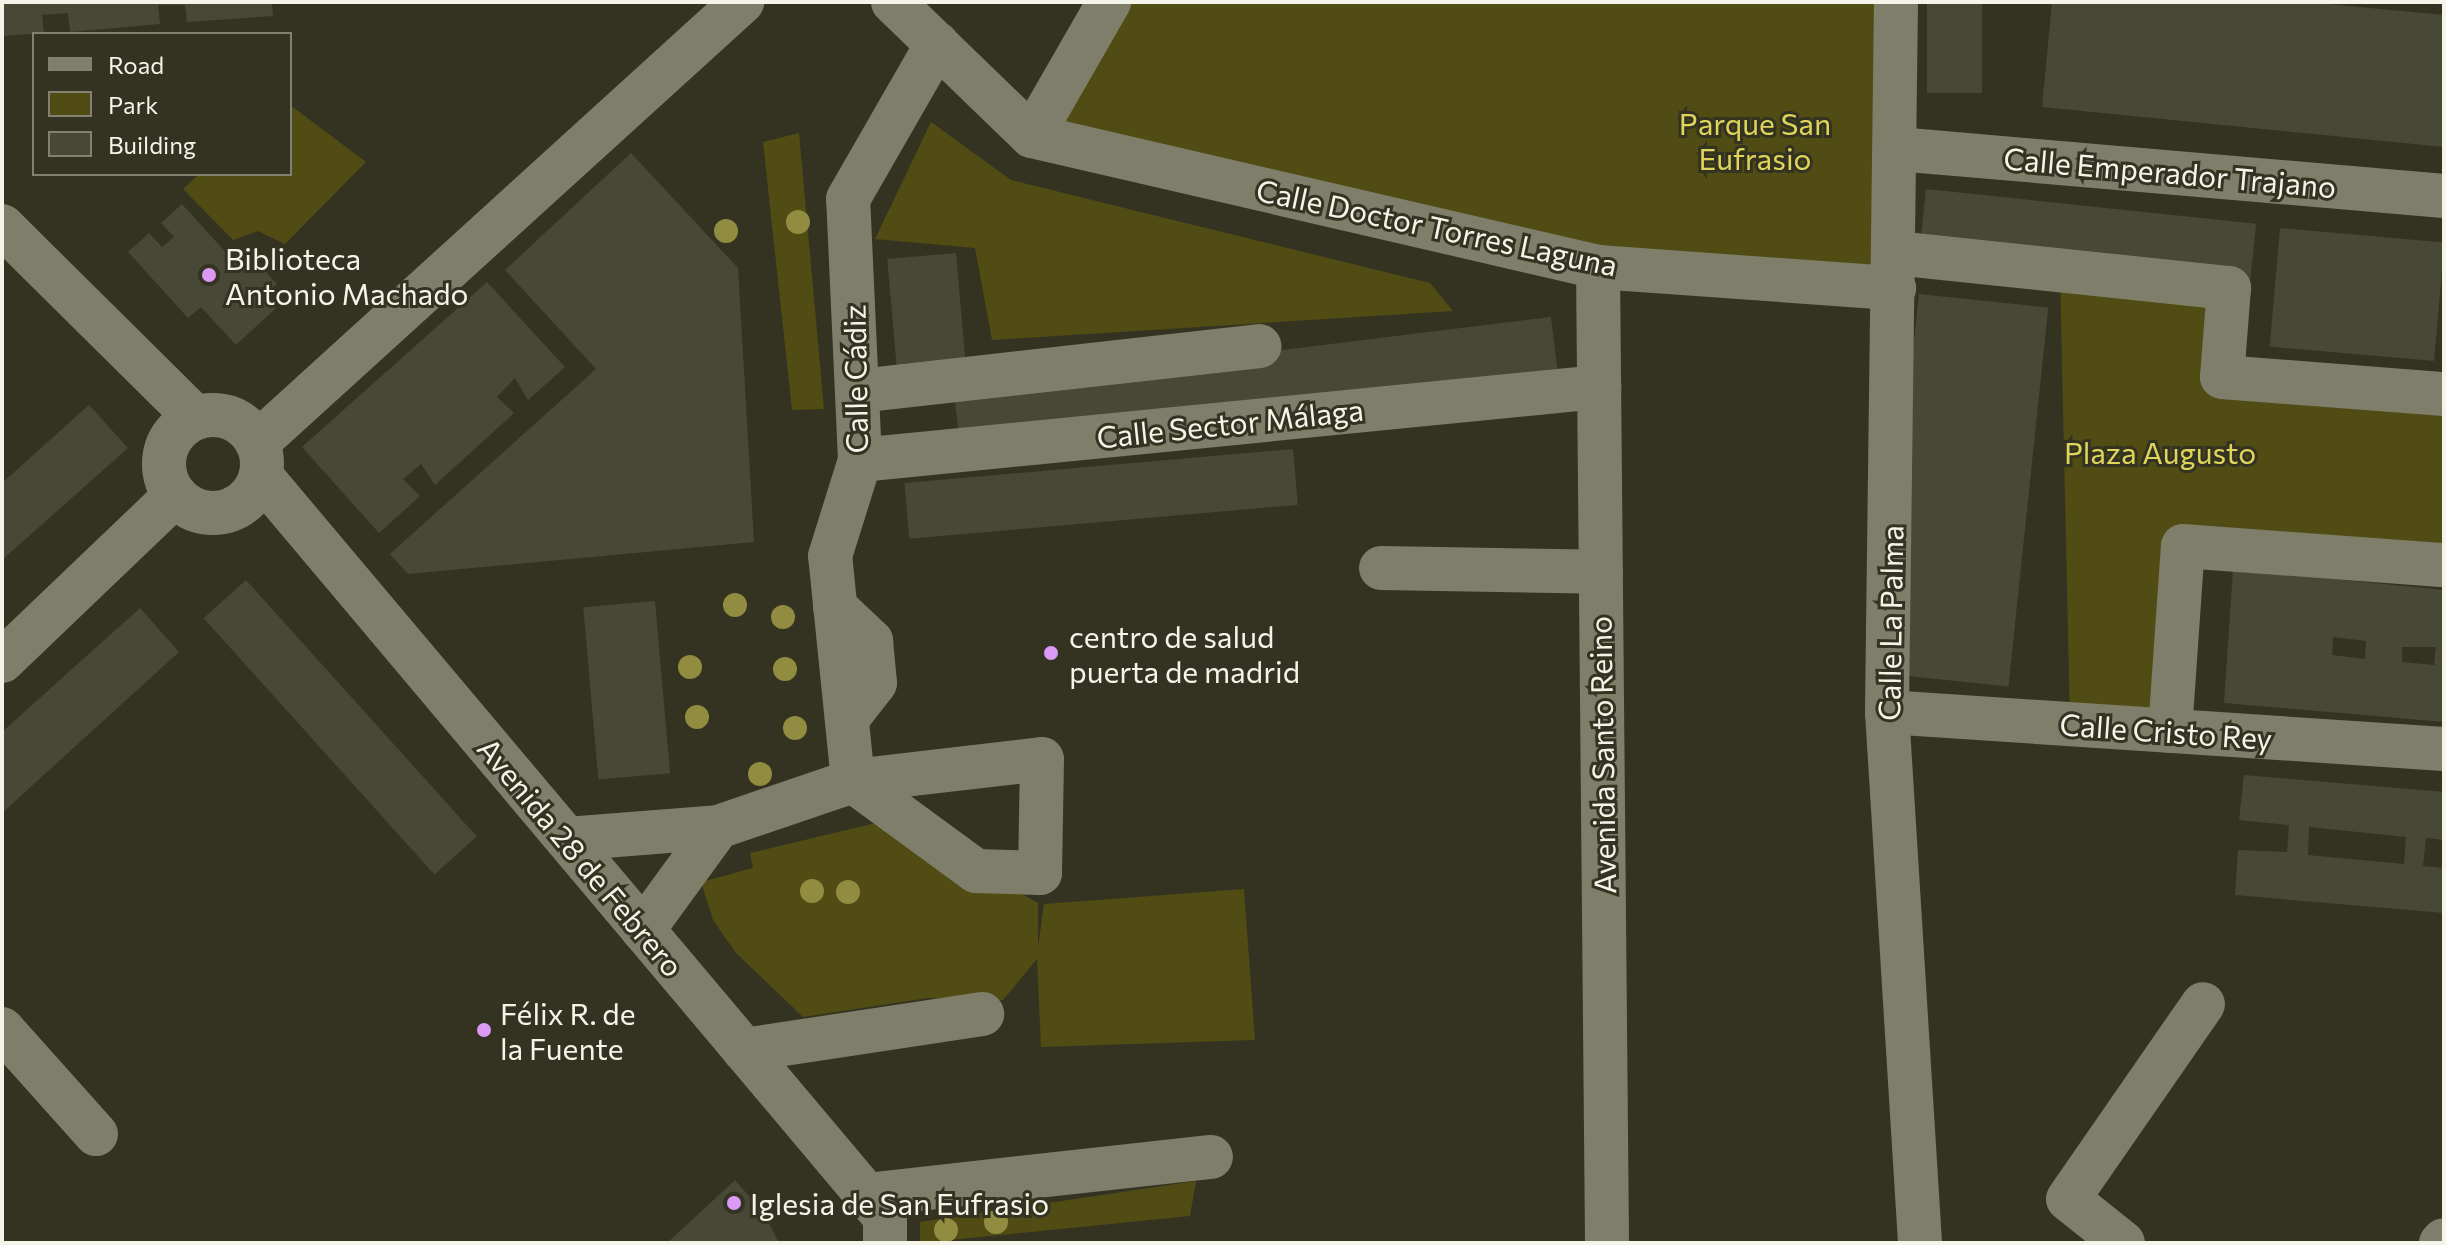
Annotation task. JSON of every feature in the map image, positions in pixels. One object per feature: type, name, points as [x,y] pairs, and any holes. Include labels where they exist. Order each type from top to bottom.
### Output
[{"type":"street","points":[[196,418],[165,452],[176,495],[201,512],[231,510],[267,449],[742,2]]},
{"type":"street","points":[[893,2],[1032,136],[1109,2]]},
{"type":"street","name":"Calle La Palma","points":[[1896,2],[1897,149],[1887,712],[1920,1243]]},
{"type":"street","name":"Calle Cádiz","points":[[567,839],[718,827],[853,781],[830,556],[860,460],[848,199],[937,44]]},
{"type":"street","name":"Calle Doctor Torres Laguna","points":[[1032,136],[1598,267],[1895,271]]},
{"type":"street","name":"Calle Emperador Trajano","points":[[1897,149],[2444,196]]},
{"type":"street","points":[[2,226],[196,418],[238,421],[267,449]]},
{"type":"street","name":"Avenida Santo Reino","points":[[1598,267],[1607,1243]]},
{"type":"street","points":[[1895,271],[2229,288],[2222,377],[2444,394]]},
{"type":"street","points":[[859,391],[1259,346]]},
{"type":"street","name":"Calle Sector Málaga","points":[[860,460],[1599,387]]},
{"type":"street","name":"Avenida 28 de Febrero","points":[[267,449],[567,839],[885,1217],[885,1243]]},
{"type":"street","points":[[2,661],[176,495]]},
{"type":"street","points":[[2170,731],[2183,546],[2444,565]]},
{"type":"street","points":[[1381,568],[1601,572]]},
{"type":"street","name":"Calle Cristo Rey","points":[[1887,712],[2444,749]]},
{"type":"street","points":[[643,930],[718,827]]},
{"type":"street","points":[[2123,1243],[2068,1199],[2203,1004]]},
{"type":"street","points":[[744,1050],[982,1014]]},
{"type":"street","points":[[2,1029],[96,1134]]},
{"type":"street","points":[[866,1195],[1211,1157]]},
{"type":"green space","name":"Parque San Eufrasio","points":[[1109,2],[1894,2],[1894,288],[1598,267],[1032,136]]},
{"type":"green space","points":[[292,106],[366,162],[285,244],[258,231],[233,240],[183,189],[197,176],[292,176]]},
{"type":"green space","points":[[931,122],[1011,180],[1430,283],[1453,311],[992,340],[975,248],[875,239]]},
{"type":"green space","points":[[799,133],[824,409],[792,410],[763,142]]},
{"type":"green space","name":"Plaza Augusto","points":[[2060,271],[2229,288],[2222,377],[2444,394],[2444,565],[2184,546],[2170,731],[2070,724]]},
{"type":"green space","points":[[888,820],[1038,903],[1038,948],[1044,904],[1244,889],[1255,1040],[1041,1047],[1037,959],[1003,1000],[928,998],[803,1017],[736,953],[713,920],[701,882],[753,868],[750,853]]},
{"type":"green space","points":[[1196,1181],[1190,1216],[920,1243],[920,1222]]},
{"type":"building","points":[[2,2],[272,2],[273,16],[187,22],[185,5],[158,5],[160,24],[70,32],[68,13],[42,15],[44,32],[2,36]]},
{"type":"building","points":[[1927,2],[1982,2],[1982,93],[1927,93]]},
{"type":"building","points":[[2052,2],[2307,2],[2444,15],[2444,147],[2042,107]]},
{"type":"building","points":[[631,153],[738,268],[754,542],[408,574],[390,554],[596,369],[505,270]]},
{"type":"building","points":[[1926,189],[2256,224],[2250,279],[1920,245]]},
{"type":"building","name":"Biblioteca Antonio Machado","points":[[182,204],[239,267],[252,257],[277,284],[264,295],[276,308],[236,345],[201,307],[188,318],[128,252],[149,233],[162,247],[174,237],[161,223]]},
{"type":"building","points":[[2280,228],[2444,242],[2434,361],[2270,347]]},
{"type":"building","points":[[956,253],[965,361],[897,367],[887,259]]},
{"type":"building","points":[[487,282],[565,367],[528,400],[515,378],[497,397],[514,413],[435,485],[421,464],[403,479],[420,496],[379,533],[302,447]]},
{"type":"building","points":[[1919,294],[2048,308],[2008,687],[1879,673]]},
{"type":"building","points":[[1551,317],[1558,377],[961,450],[953,390]]},
{"type":"building","points":[[89,405],[128,448],[2,560],[2,483]]},
{"type":"building","points":[[1293,449],[1298,505],[909,539],[904,483]]},
{"type":"building","points":[[2233,569],[2444,590],[2444,722],[2224,703]],"holes":[[[2333,637],[2366,641],[2365,659],[2332,655]],[[2402,647],[2436,647],[2434,665],[2402,662]]]},
{"type":"building","points":[[246,580],[477,836],[434,875],[204,618]]},
{"type":"building","points":[[655,601],[670,773],[598,780],[583,607]]},
{"type":"building","points":[[140,608],[179,652],[2,813],[2,732]]},
{"type":"building","points":[[2244,775],[2444,792],[2444,840],[2426,838],[2423,866],[2444,868],[2444,913],[2235,895],[2238,850],[2287,852],[2289,825],[2239,820]],"holes":[[[2309,827],[2406,837],[2404,864],[2308,855]]]},
{"type":"building","name":"Iglesia de San Eufrasio","points":[[735,1180],[764,1213],[779,1243],[667,1243]]},
{"type":"place","name":"Biblioteca Antonio Machado","points":[[209,275]]},
{"type":"place","name":"centro de salud puerta de madrid","points":[[1051,653]]},
{"type":"place","name":"Félix R. de la Fuente","points":[[484,1030]]},
{"type":"place","name":"Iglesia de San Eufrasio","points":[[734,1203]]}]
